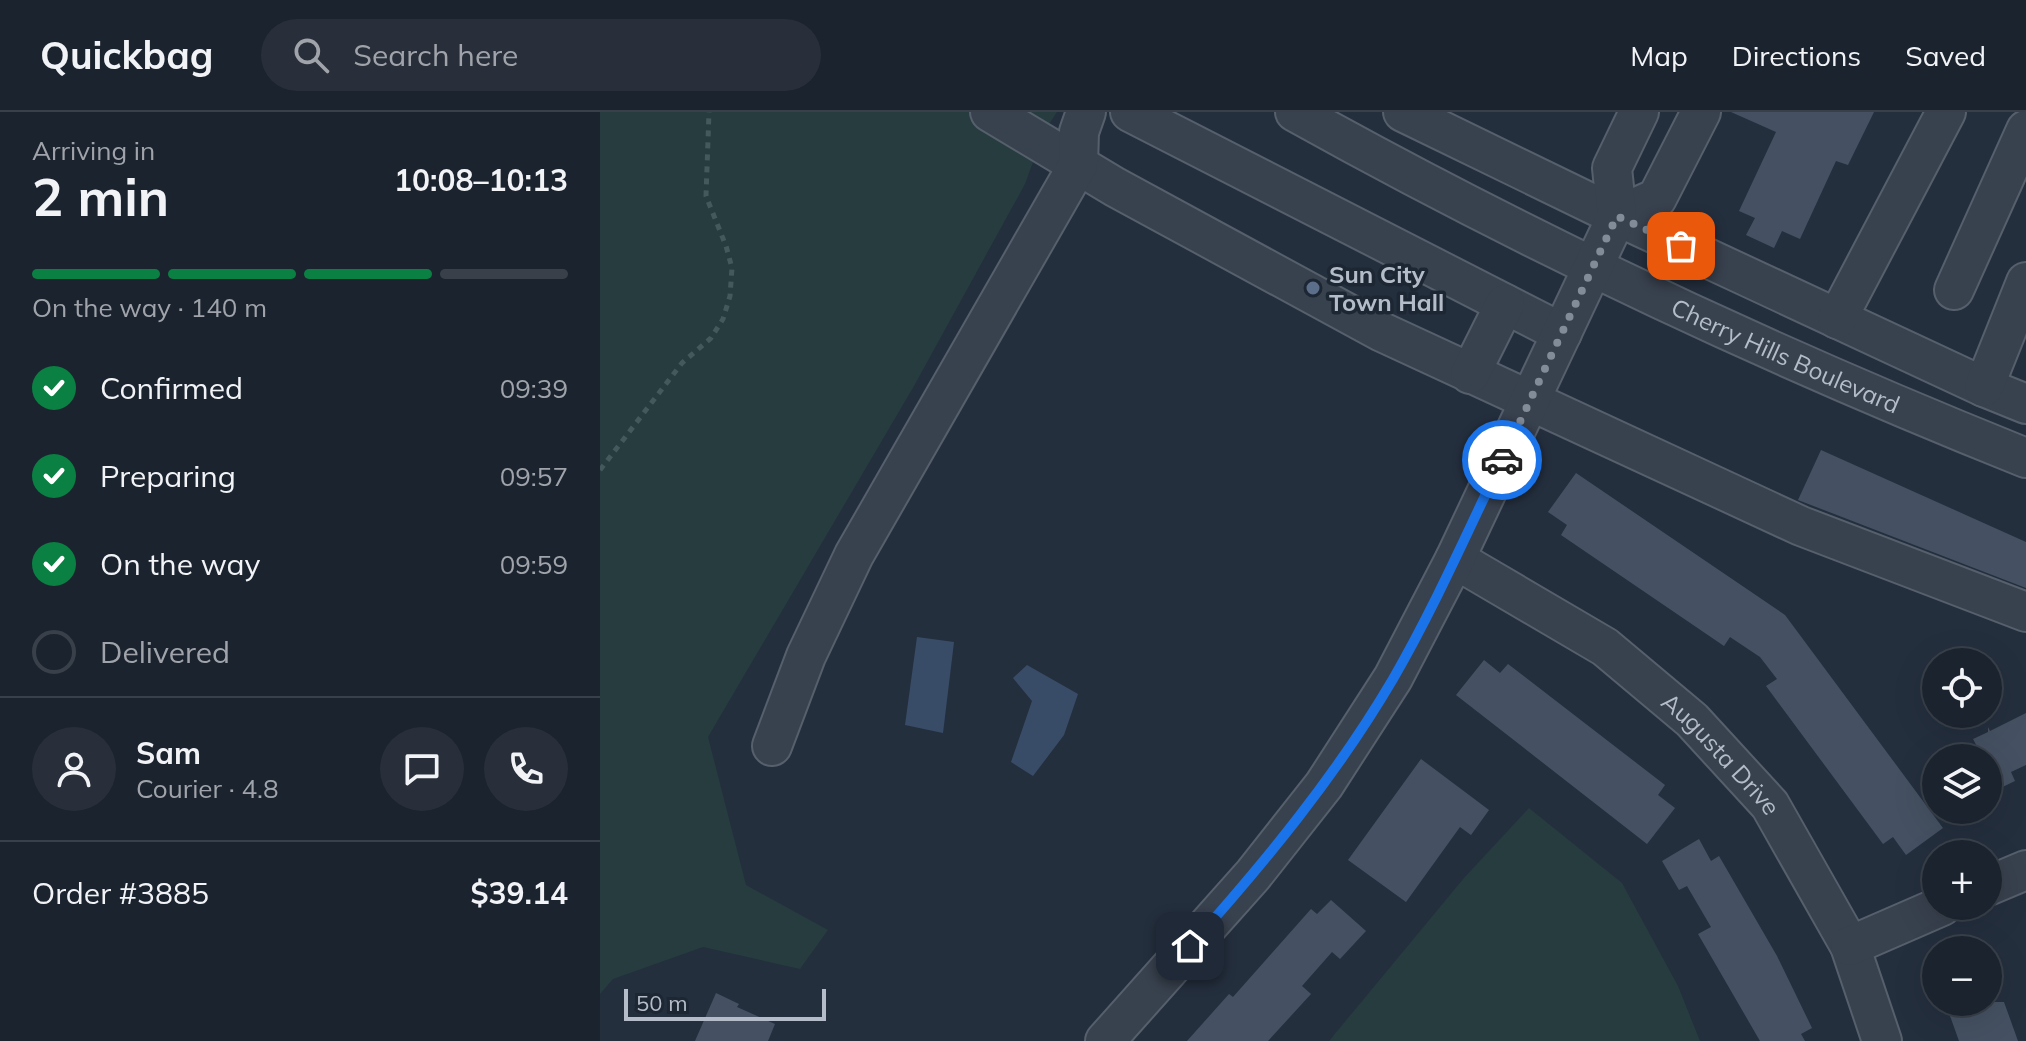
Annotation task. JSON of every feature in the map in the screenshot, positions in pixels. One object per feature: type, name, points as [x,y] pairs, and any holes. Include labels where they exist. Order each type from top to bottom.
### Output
[{"type":"street","points":[[990,112],[1078,165],[1382,332],[1801,526],[2026,612]]},
{"type":"street","points":[[772,746],[806,656],[854,555],[1078,165],[1079,132],[1086,112]]},
{"type":"street","points":[[1130,112],[1562,333]]},
{"type":"street","name":"Cherry Hills Boulevard","points":[[1295,112],[1396,169],[1593,267],[1914,413],[2026,458]]},
{"type":"street","points":[[1403,112],[1617,216],[2026,404]]},
{"type":"street","points":[[1105,1041],[1253,875],[1324,785],[1393,678],[1455,559],[1617,216],[1612,168],[1639,112]]},
{"type":"street","points":[[1617,216],[1657,198],[1701,112]]},
{"type":"street","points":[[1837,319],[1946,112]]},
{"type":"street","points":[[1954,290],[2026,130]]},
{"type":"street","points":[[1984,387],[2026,282]]},
{"type":"street","points":[[1470,374],[1505,304]]},
{"type":"street","name":"Augusta Drive","points":[[1455,559],[1605,647],[1692,720],[1770,805],[1850,946],[1882,1041]]},
{"type":"street","points":[[2002,880],[2026,870]]},
{"type":"street","points":[[1850,946],[1922,915]]},
{"type":"path","points":[[600,470],[674,373],[711,338],[723,319],[730,296],[732,268],[706,196],[709,112]]},
{"type":"green space","points":[[600,112],[1057,112],[1044,132],[1025,184],[914,386],[708,737],[746,885],[828,930],[800,969],[703,947],[613,979],[600,994]]},
{"type":"green space","points":[[1529,808],[1622,883],[1678,986],[1700,1041],[1329,1041],[1464,878]]},
{"type":"water","points":[[917,637],[954,642],[943,733],[905,725]]},
{"type":"water","points":[[1027,665],[1078,694],[1064,735],[1033,776],[1011,762],[1032,701],[1013,678]]},
{"type":"building","points":[[1731,112],[1874,112],[1848,165],[1836,161],[1800,239],[1782,231],[1774,248],[1746,235],[1755,218],[1739,211],[1776,132]]},
{"type":"building","points":[[1821,450],[2026,542],[2026,588],[1798,500]]},
{"type":"building","points":[[1576,473],[1785,615],[1922,800],[1922,824],[1940,824],[1943,828],[1922,840],[1922,843],[1906,855],[1893,837],[1883,844],[1766,686],[1777,679],[1760,657],[1730,637],[1724,646],[1561,535],[1567,525],[1548,512]]},
{"type":"building","points":[[1484,660],[1500,673],[1508,664],[1665,785],[1658,795],[1675,808],[1647,844],[1456,695]]},
{"type":"building","points":[[2026,713],[2026,765],[2011,772],[2015,781],[2002,787],[2002,744],[1976,744],[1973,739],[1988,732],[1988,728],[1990,731],[2002,728],[2002,725]]},
{"type":"building","points":[[1421,759],[1489,810],[1471,835],[1460,827],[1406,902],[1348,860]]},
{"type":"building","points":[[1699,839],[1711,861],[1719,856],[1777,956],[1812,1028],[1801,1034],[1805,1041],[1760,1041],[1698,934],[1711,927],[1687,886],[1679,890],[1662,861]]},
{"type":"building","points":[[1331,900],[1366,931],[1340,959],[1332,952],[1302,986],[1311,994],[1268,1041],[1187,1041],[1229,994],[1233,997],[1311,909],[1317,914]]},
{"type":"building","points":[[716,993],[739,1004],[737,1007],[775,1024],[768,1041],[695,1041]]},
{"type":"building","points":[[2004,1002],[2018,1041],[1959,1041],[1950,1016],[2002,1016]]},
{"type":"way so far","points":[[1502,460],[1617,216],[1681,246]]},
{"type":"place","name":"Sun City Town Hall","points":[[1313,288]]},
{"type":"route","points":[[1190,946],[1253,875],[1324,785],[1393,678],[1502,460]]}]
